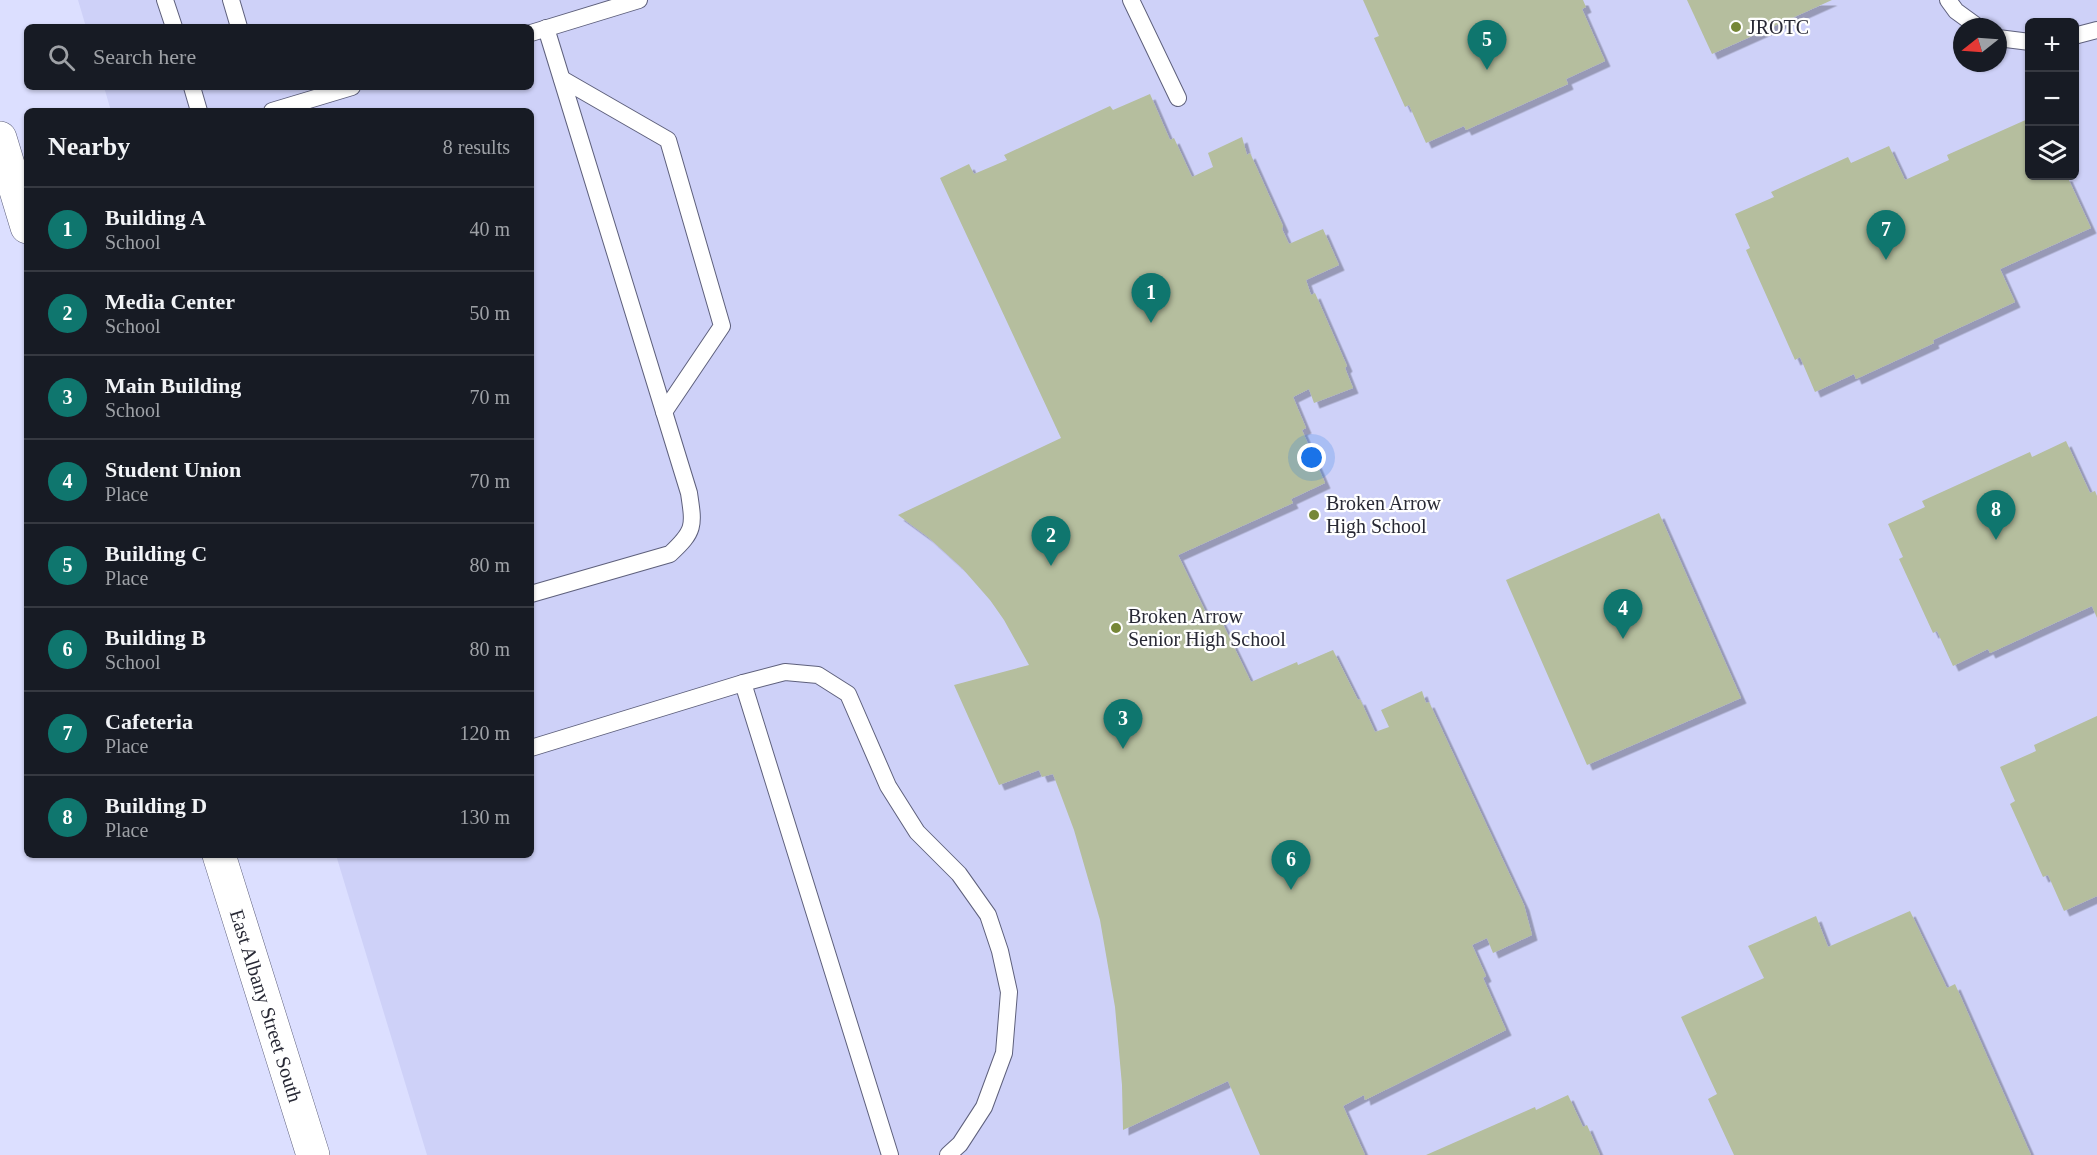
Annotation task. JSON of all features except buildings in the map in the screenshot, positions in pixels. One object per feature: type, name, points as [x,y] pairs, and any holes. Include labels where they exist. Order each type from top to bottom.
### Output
[{"type":"street","points":[[0,138],[22,192]]},
{"type":"street","name":"East Albany Street South","points":[[220,858],[313,1155]]},
{"type":"lane","points":[[165,0],[173,24]]},
{"type":"lane","points":[[231,0],[238,24]]},
{"type":"lane","points":[[534,593],[670,555],[687,538],[693,521],[688,493],[562,78],[539,30],[639,0]]},
{"type":"lane","points":[[1131,0],[1178,98]]},
{"type":"lane","points":[[1948,0],[1956,11],[1966,18]]},
{"type":"lane","points":[[2079,35],[2097,30]]},
{"type":"lane","points":[[2007,39],[2025,41]]},
{"type":"lane","points":[[562,78],[668,140],[722,326],[664,412]]},
{"type":"lane","points":[[193,90],[198,108]]},
{"type":"lane","points":[[282,108],[342,90]]},
{"type":"lane","points":[[534,747],[785,672],[818,675],[848,694],[888,786],[917,832],[959,874],[988,915],[1000,951],[1009,992],[1004,1053],[984,1107],[960,1144],[948,1155]]},
{"type":"lane","points":[[743,683],[890,1155]]},
{"type":"shaded area","name":"Broken Arrow High School","points":[[78,0],[2097,0],[2097,1155],[427,1155],[337,858],[534,858],[534,108],[110,108],[105,90],[534,90],[534,24],[85,24]]},
{"type":"place","name":"JROTC","points":[[1736,27]]},
{"type":"place","name":"Building C","points":[[1487,70]]},
{"type":"place","name":"Cafeteria","points":[[1886,260]]},
{"type":"place","name":"Building A","points":[[1151,323]]},
{"type":"place","name":"Broken Arrow High School","points":[[1314,515]]},
{"type":"place","name":"Building D","points":[[1996,540]]},
{"type":"place","name":"Media Center","points":[[1051,566]]},
{"type":"place","name":"Broken Arrow Senior High School","points":[[1116,628]]},
{"type":"place","name":"Student Union","points":[[1623,639]]},
{"type":"place","name":"Main Building","points":[[1123,749]]},
{"type":"place","name":"Building B","points":[[1291,890]]}]
